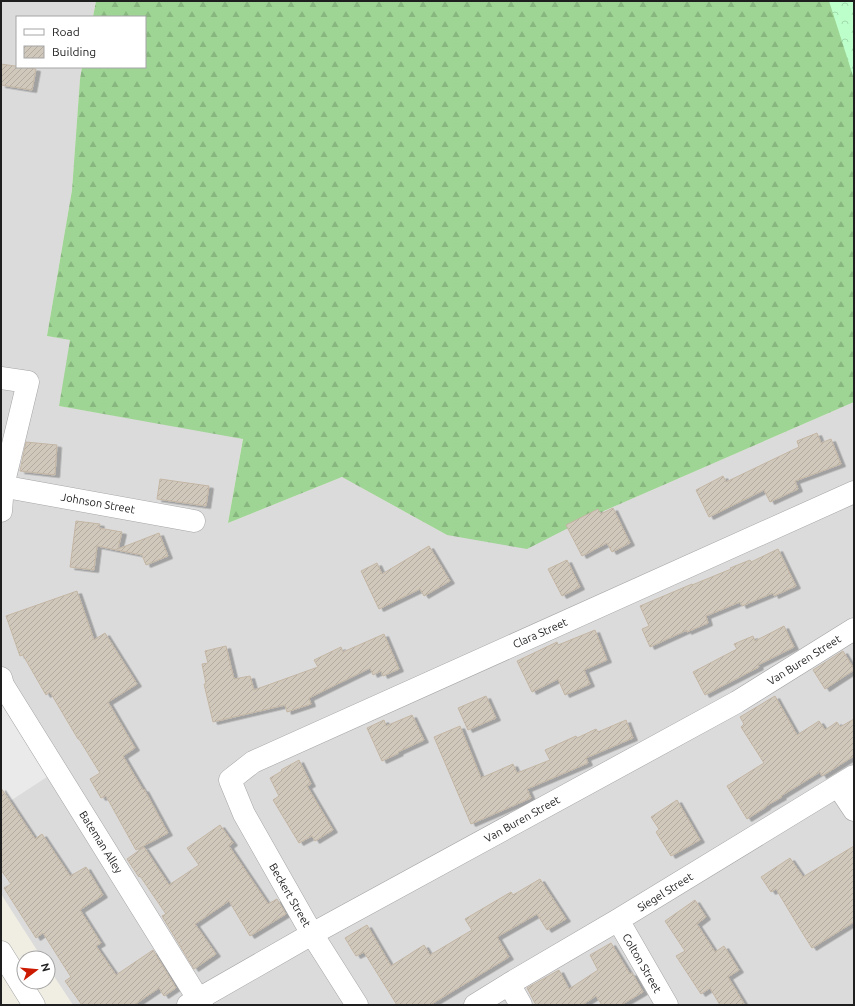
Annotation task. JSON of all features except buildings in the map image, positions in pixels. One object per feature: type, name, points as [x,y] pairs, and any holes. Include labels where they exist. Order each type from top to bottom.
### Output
[{"type":"street","points":[[1,378],[28,382],[2,486],[1,511]]},
{"type":"street","name":"Johnson Street","points":[[2,486],[194,521]]},
{"type":"street","name":"Clara Street","points":[[230,780],[253,762],[854,492]]},
{"type":"street","name":"Van Buren Street","points":[[196,1003],[312,934],[737,702],[854,629]]},
{"type":"street","name":"Bateman Alley","points":[[1,678],[3,685],[196,1003]]},
{"type":"street","name":"Beckert Street","points":[[230,780],[244,814],[312,934],[356,1005]]},
{"type":"street","points":[[846,781],[854,810]]},
{"type":"street","name":"Siegel Street","points":[[474,1005],[618,920],[846,781]]},
{"type":"street","name":"Colton Street","points":[[618,920],[667,1005]]},
{"type":"street","points":[[1,952],[34,1005]]},
{"type":"street","points":[[508,984],[521,1005]]},
{"type":"shaded area","points":[[1,1],[96,1],[93,16],[16,16],[16,68],[82,68],[72,190],[47,336],[71,340],[59,406],[243,438],[228,523],[342,477],[447,535],[590,517],[854,402],[854,1005],[73,1005],[56,979],[56,950],[37,950],[1,894]]},
{"type":"shaded area","points":[[1,696],[50,775],[1,807]]},
{"type":"green space","points":[[96,1],[854,1],[854,402],[590,517],[527,549],[447,535],[342,477],[228,523],[243,439],[59,406],[70,340],[47,336],[72,190],[82,68],[146,68],[146,16],[93,16]]},
{"type":"green space","points":[[829,1],[854,1],[854,79]]}]
